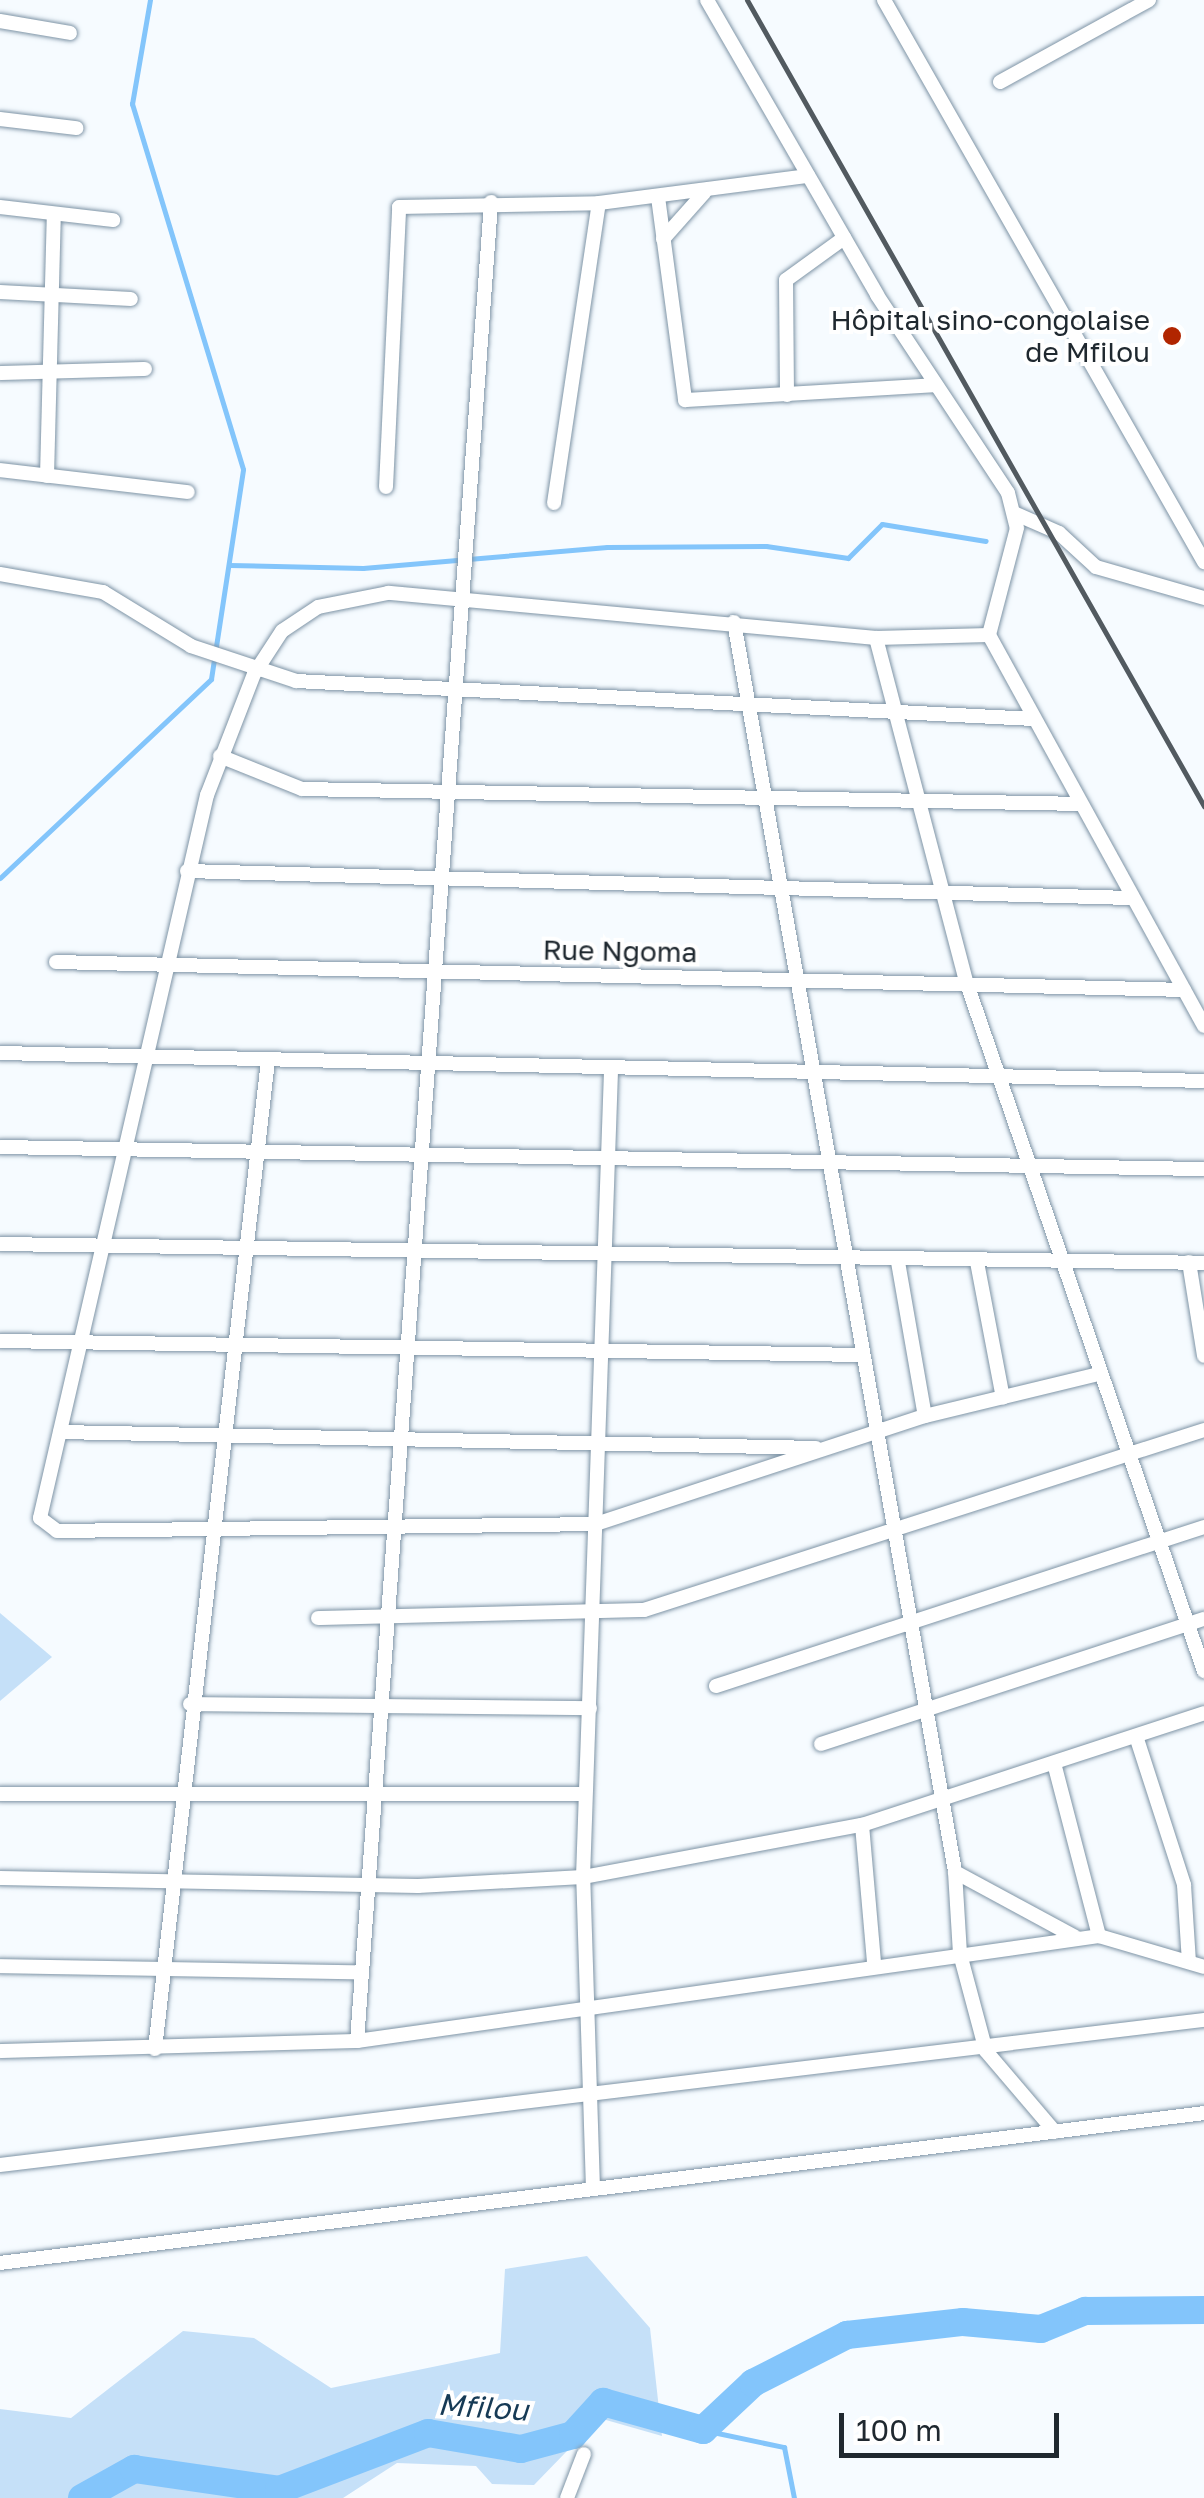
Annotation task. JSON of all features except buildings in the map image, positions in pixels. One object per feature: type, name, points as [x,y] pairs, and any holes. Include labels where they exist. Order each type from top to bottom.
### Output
[{"type":"street","points":[[707,0],[844,238],[1016,514],[1059,533],[1096,567],[1204,598]]},
{"type":"street","points":[[904,0],[886,3],[1204,562]]},
{"type":"street","points":[[1000,82],[1149,0]]},
{"type":"street","points":[[0,21],[70,33]]},
{"type":"street","points":[[0,119],[76,128]]},
{"type":"street","points":[[386,486],[399,207],[598,202],[704,193],[808,176]]},
{"type":"street","points":[[663,239],[704,193]]},
{"type":"street","points":[[658,197],[686,400],[935,385]]},
{"type":"street","points":[[357,2041],[365,1884],[452,786],[453,694],[491,202]]},
{"type":"street","points":[[554,503],[598,202]]},
{"type":"street","points":[[0,207],[113,220]]},
{"type":"street","points":[[46,476],[53,372],[54,214]]},
{"type":"street","points":[[787,395],[786,280],[844,238]]},
{"type":"street","points":[[0,292],[130,299]]},
{"type":"street","points":[[0,373],[145,370]]},
{"type":"street","points":[[0,470],[188,492]]},
{"type":"street","points":[[1016,514],[989,635],[1204,1026]]},
{"type":"street","points":[[0,574],[103,592],[254,674],[453,694],[1033,719]]},
{"type":"street","points":[[989,635],[876,638],[388,593],[318,607],[282,631],[254,674],[220,756],[187,871],[121,1151],[43,1526],[394,1529],[596,1524],[925,1416],[1098,1374]]},
{"type":"street","points":[[734,622],[775,890],[811,1074],[922,1713],[955,1872],[960,1954],[986,2051],[1055,2132]]},
{"type":"street","points":[[876,638],[890,713],[966,981],[1033,1171],[1125,1455],[1204,1671]]},
{"type":"street","points":[[220,756],[261,780],[302,788],[452,786],[761,800],[1080,804]]},
{"type":"street","points":[[187,871],[943,896],[1132,898]]},
{"type":"street","name":"Rue Ngoma","points":[[56,962],[163,968],[966,981],[1184,990]]},
{"type":"street","points":[[0,1054],[1003,1082],[1204,1081]]},
{"type":"street","points":[[156,2049],[162,1970],[176,1881],[190,1704],[268,1061]]},
{"type":"street","points":[[594,2189],[581,2006],[600,1256],[611,1070]]},
{"type":"street","points":[[0,1147],[604,1164],[1033,1171],[1204,1169]]},
{"type":"street","points":[[0,1244],[247,1252],[414,1250],[842,1264],[1060,1260],[1196,1263],[1204,1356]]},
{"type":"street","points":[[898,1262],[925,1416]]},
{"type":"street","points":[[977,1262],[1004,1398]]},
{"type":"street","points":[[0,1341],[858,1356]]},
{"type":"street","points":[[318,1618],[593,1618],[695,1598],[1204,1430]]},
{"type":"street","points":[[60,1432],[598,1440],[822,1448]]},
{"type":"street","points":[[716,1686],[905,1618],[1204,1526]]},
{"type":"street","points":[[821,1744],[1204,1619]]},
{"type":"street","points":[[190,1704],[590,1708]]},
{"type":"street","points":[[0,1878],[365,1884],[583,1877],[862,1824],[1204,1713]]},
{"type":"street","points":[[1136,1736],[1184,1885],[1188,1962]]},
{"type":"street","points":[[1054,1764],[1099,1936]]},
{"type":"street","points":[[0,1794],[184,1790],[586,1794]]},
{"type":"street","points":[[862,1824],[874,1962]]},
{"type":"street","points":[[955,1872],[1075,1938]]},
{"type":"street","points":[[0,2051],[357,2041],[874,1962],[1099,1936],[1204,1967]]},
{"type":"street","points":[[0,1966],[359,1972]]},
{"type":"street","points":[[0,2165],[586,2100],[1204,2020]]},
{"type":"street","points":[[0,2263],[1204,2113]]},
{"type":"street","points":[[567,2498],[584,2454]]},
{"type":"shaded area","points":[[0,1613],[52,1657],[0,1701]]},
{"type":"shaded area","points":[[587,2256],[650,2328],[662,2436],[599,2418],[534,2485],[492,2484],[476,2466],[397,2463],[343,2498],[0,2498],[0,2409],[71,2418],[183,2331],[254,2338],[331,2388],[500,2353],[505,2269]]},
{"type":"waterway","points":[[0,878],[211,679],[243,469],[132,104],[150,0]]},
{"type":"waterway","points":[[229,565],[363,568],[607,547],[766,546],[848,558],[882,524],[986,541]]},
{"type":"waterway","name":"Mfilou","points":[[82,2498],[134,2469],[279,2490],[428,2433],[521,2449],[573,2435],[603,2402],[703,2430],[753,2383],[847,2335],[963,2322],[1041,2329],[1085,2311],[1204,2310]]},
{"type":"waterway","points":[[703,2430],[784,2447],[794,2498]]},
{"type":"railway","points":[[747,0],[1204,806]]},
{"type":"place","name":"Hôpital sino-congolaise de Mfilou","points":[[1172,336]]}]
